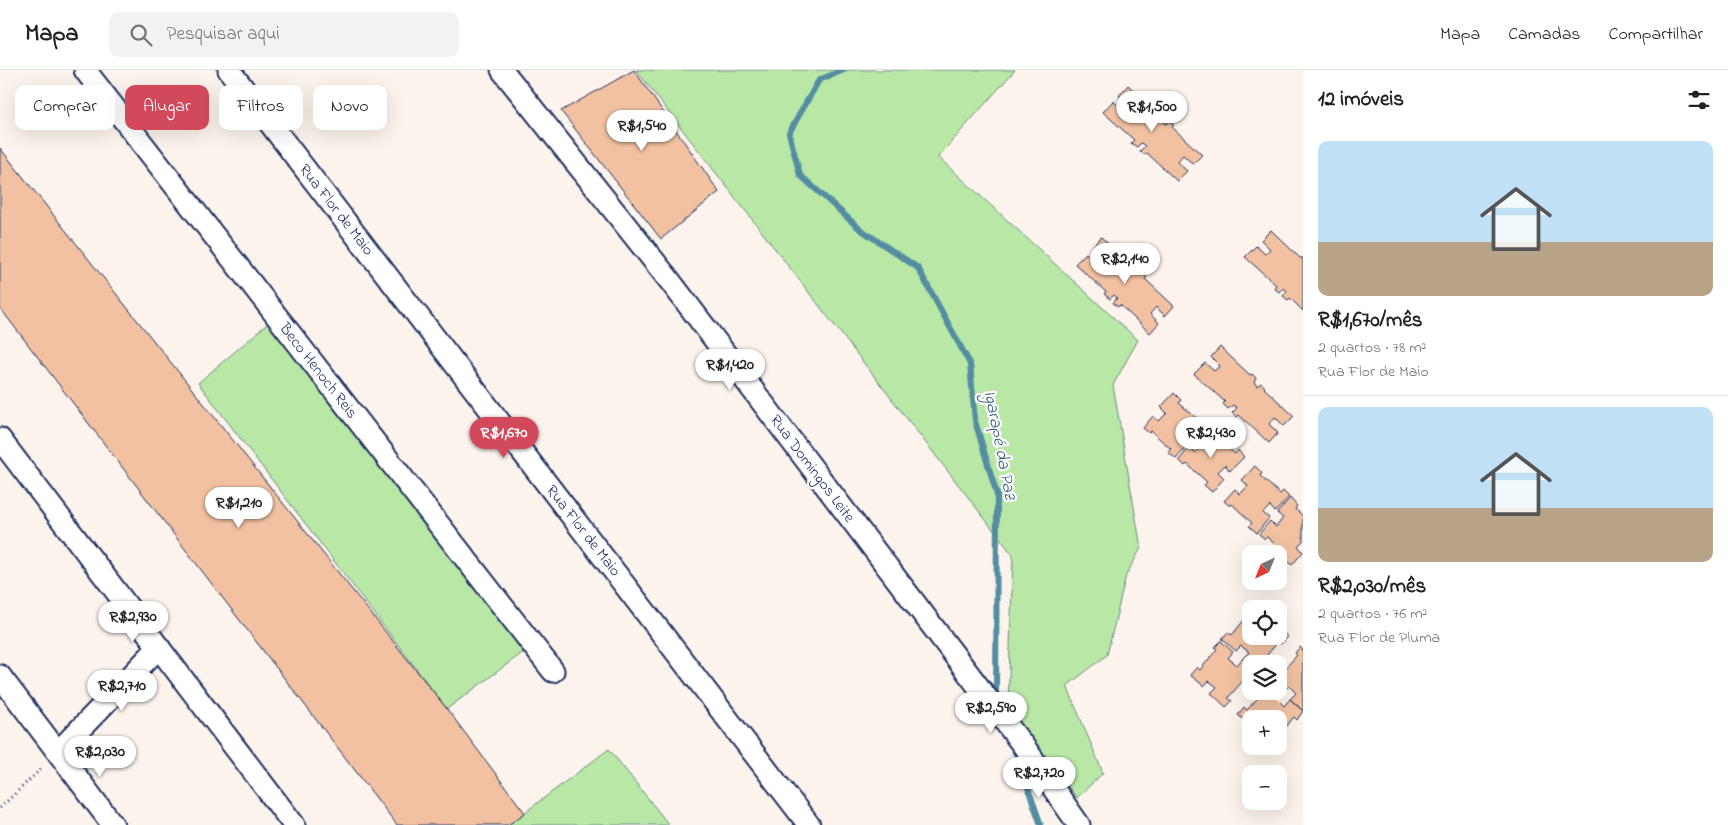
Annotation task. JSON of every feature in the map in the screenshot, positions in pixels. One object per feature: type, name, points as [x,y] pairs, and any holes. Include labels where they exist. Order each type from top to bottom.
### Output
[{"type":"street","name":"Beco Henoch Reis","points":[[84,70],[553,671]]},
{"type":"street","name":"Rua Flor de Maio","points":[[229,70],[808,825]]},
{"type":"street","name":"Rua Domingos Leite","points":[[502,70],[670,282],[1028,752],[1079,825]]},
{"type":"street","points":[[0,439],[294,825]]},
{"type":"street","points":[[58,752],[159,647]]},
{"type":"street","points":[[0,676],[113,825]]},
{"type":"path","points":[[0,808],[58,752]]},
{"type":"green space","points":[[636,70],[1015,70],[938,157],[1138,340],[1113,385],[1141,548],[1126,575],[1107,655],[1067,686],[1103,773],[1077,798],[1008,708],[1013,555]]},
{"type":"green space","points":[[273,319],[529,648],[447,709],[198,383]]},
{"type":"green space","points":[[609,749],[669,825],[508,825]]},
{"type":"building","points":[[634,70],[719,192],[661,239],[561,111]]},
{"type":"building","points":[[1128,85],[1158,114],[1160,112],[1165,117],[1162,120],[1166,124],[1169,121],[1174,125],[1172,127],[1202,155],[1193,164],[1183,155],[1177,162],[1187,171],[1177,181],[1147,153],[1145,155],[1140,151],[1145,146],[1141,143],[1137,147],[1131,143],[1134,140],[1103,112],[1113,101],[1122,109],[1128,104],[1119,96]]},
{"type":"building","points":[[0,148],[447,709],[525,813],[508,825],[397,825],[0,308]]},
{"type":"building","points":[[1271,230],[1300,258],[1303,258],[1303,311],[1290,298],[1288,300],[1283,296],[1287,291],[1284,288],[1279,292],[1274,288],[1276,285],[1245,257],[1256,246],[1265,254],[1270,249],[1261,240]]},
{"type":"building","points":[[1101,237],[1131,265],[1133,264],[1138,268],[1135,272],[1138,276],[1142,273],[1147,277],[1145,279],[1174,306],[1165,316],[1156,307],[1150,314],[1159,323],[1150,333],[1120,305],[1118,307],[1113,303],[1117,298],[1114,295],[1110,299],[1104,294],[1106,292],[1075,264],[1086,253],[1095,261],[1100,256],[1092,247]]},
{"type":"building","points":[[1220,347],[1250,375],[1252,374],[1256,378],[1254,382],[1257,386],[1261,383],[1294,416],[1284,426],[1275,417],[1269,424],[1278,433],[1269,443],[1239,415],[1237,417],[1232,413],[1237,408],[1233,405],[1228,409],[1223,404],[1225,402],[1194,374],[1205,363],[1214,371],[1220,366],[1211,357]]},
{"type":"building","points":[[1174,393],[1181,400],[1179,403],[1200,421],[1202,418],[1209,424],[1195,439],[1189,433],[1182,440],[1188,445],[1176,459],[1168,452],[1171,449],[1151,431],[1149,433],[1143,428],[1153,416],[1159,421],[1167,413],[1161,407]]},
{"type":"building","points":[[1210,425],[1217,433],[1214,435],[1235,454],[1238,450],[1244,457],[1230,471],[1225,465],[1218,472],[1224,478],[1212,492],[1204,485],[1207,482],[1187,464],[1185,466],[1179,460],[1189,448],[1195,453],[1203,445],[1197,439]]},
{"type":"building","points":[[1255,466],[1262,473],[1260,476],[1280,494],[1283,491],[1289,497],[1275,512],[1270,506],[1263,513],[1269,518],[1257,533],[1249,526],[1252,523],[1232,504],[1230,506],[1224,501],[1235,489],[1240,494],[1248,486],[1242,480]]},
{"type":"building","points":[[1290,498],[1297,506],[1295,509],[1303,516],[1303,541],[1298,546],[1303,552],[1292,565],[1288,562],[1288,545],[1276,545],[1267,537],[1265,539],[1259,534],[1270,521],[1276,527],[1283,518],[1277,513]]},
{"type":"building","points":[[1242,623],[1242,645],[1275,645],[1267,655],[1246,655],[1249,652],[1241,646],[1236,651],[1222,639],[1228,632],[1232,635]]},
{"type":"building","points":[[1221,641],[1233,652],[1228,658],[1237,665],[1242,659],[1242,682],[1228,698],[1232,701],[1226,707],[1211,693],[1217,687],[1209,681],[1204,686],[1190,675],[1197,667],[1200,670],[1217,649],[1215,647]]},
{"type":"building","points":[[1300,647],[1303,650],[1303,711],[1290,699],[1296,693],[1289,686],[1287,688],[1287,666],[1297,655],[1295,653]]},
{"type":"building","points":[[1290,699],[1303,711],[1297,720],[1294,717],[1287,725],[1287,710],[1247,710],[1256,700],[1278,700],[1284,706]]},
{"type":"building","points":[[1244,707],[1247,710],[1242,710],[1242,718],[1238,715]]},
{"type":"waterway","name":"Igarapé da Paz","points":[[844,70],[819,80],[789,133],[800,175],[860,229],[918,268],[970,364],[975,421],[997,495],[996,699]]},
{"type":"waterway","name":"Igarapé da Paz","points":[[1013,746],[1041,825]]}]
